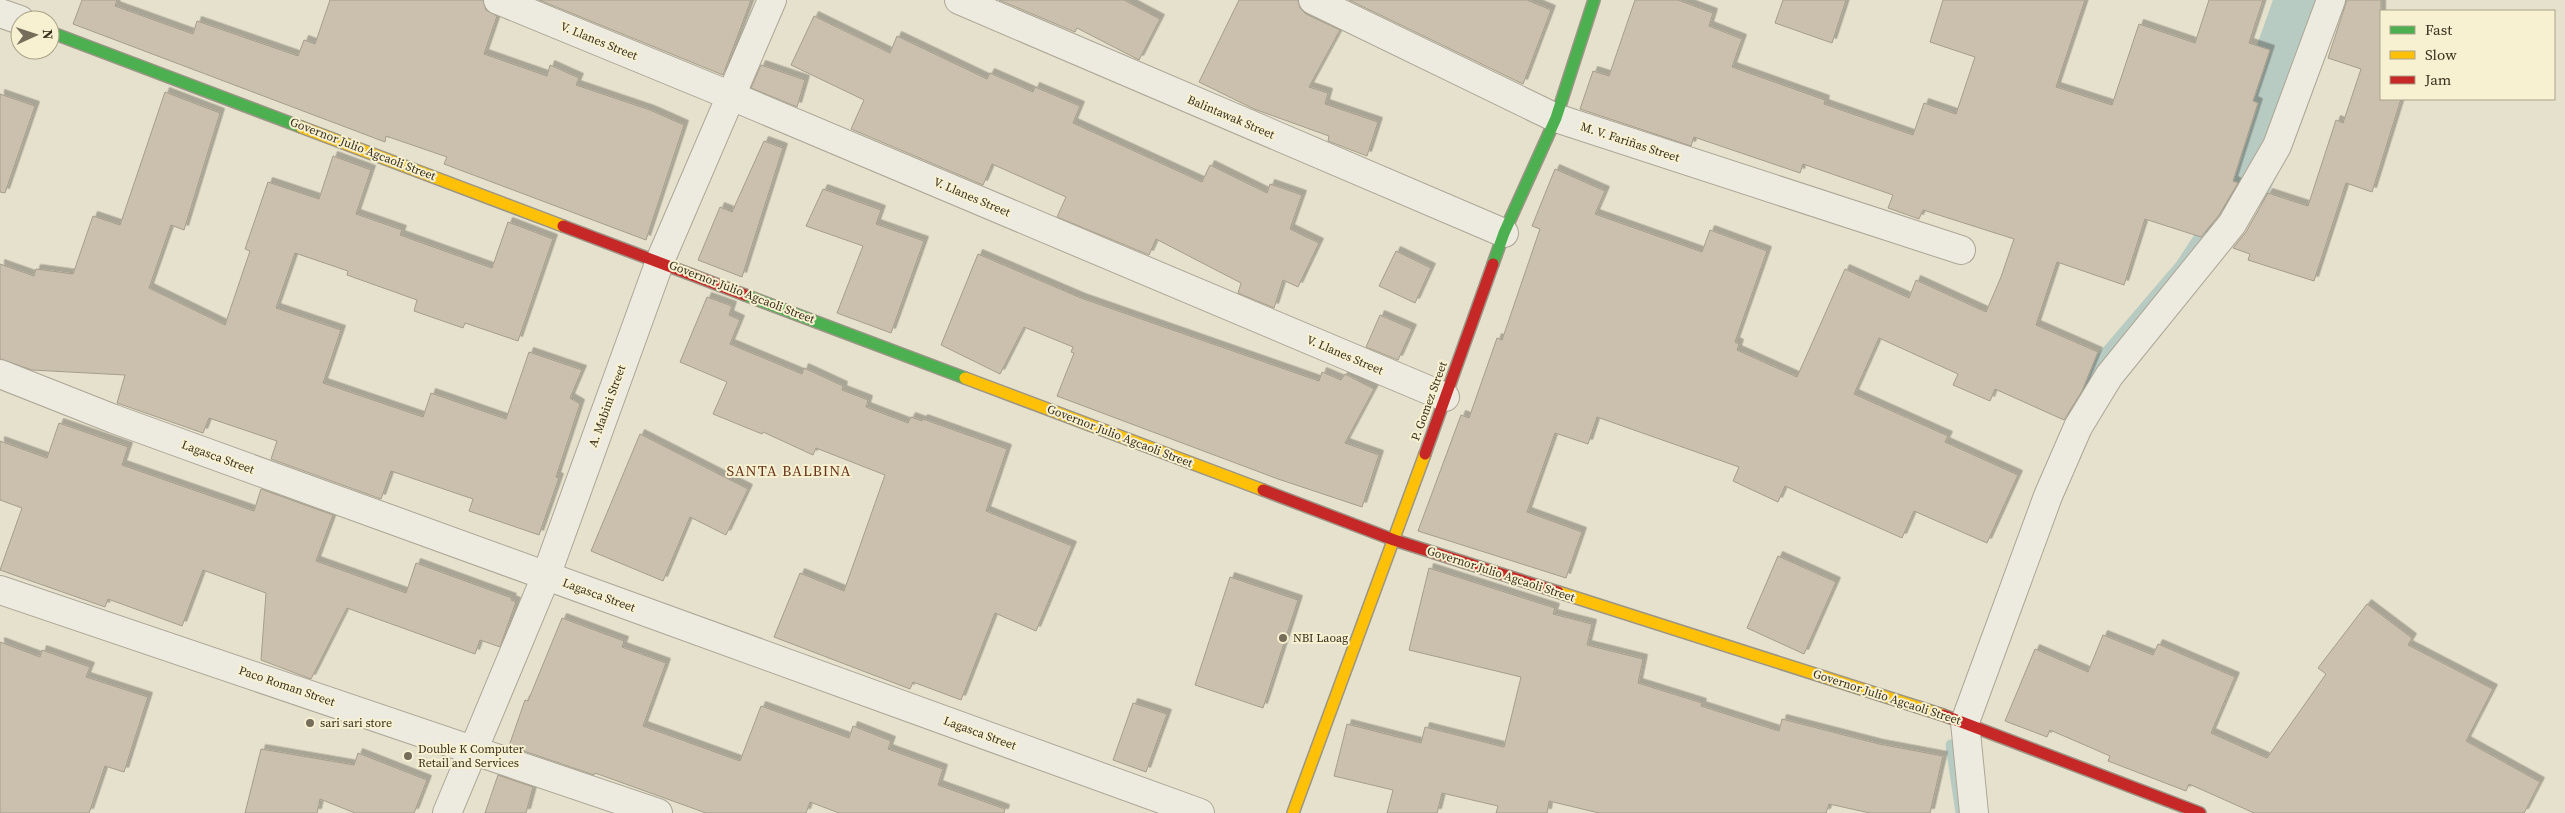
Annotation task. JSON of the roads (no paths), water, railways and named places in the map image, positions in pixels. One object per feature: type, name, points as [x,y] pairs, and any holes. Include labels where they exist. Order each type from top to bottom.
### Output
[{"type":"street","name":"V. Llanes Street","points":[[498,0],[729,95],[1446,397]]},
{"type":"street","name":"A. Mabini Street","points":[[447,813],[546,576],[660,261],[729,95],[772,0]]},
{"type":"street","name":"Balintawak Street","points":[[959,0],[1504,233]]},
{"type":"street","name":"M. V. Fariñas Street","points":[[1313,0],[1556,118],[1961,250]]},
{"type":"street","name":"P. Gomez Street","points":[[1293,813],[1394,540],[1504,233],[1556,118],[1594,0]]},
{"type":"street","points":[[1974,813],[1965,722],[2048,496],[2078,427],[2109,376],[2232,224],[2277,146],[2331,0]]},
{"type":"street","name":"Governor Julio Agcaoli Street","points":[[60,36],[1394,540],[1965,722],[2200,813]]},
{"type":"street","name":"Lagasca Street","points":[[0,374],[114,419],[1200,813]]},
{"type":"street","name":"Paco Roman Street","points":[[0,590],[658,813]]},
{"type":"waterway","points":[[2238,179],[2275,96],[2309,0]]},
{"type":"waterway","points":[[2228,194],[2238,179]]},
{"type":"waterway","points":[[2081,398],[2099,361],[2181,265],[2208,224]]},
{"type":"waterway","points":[[1951,745],[1961,813]]},
{"type":"place","name":"NBI Laoag","points":[[1283,638]]},
{"type":"place","name":"sari sari store","points":[[310,723]]},
{"type":"place","name":"Double K Computer Retail and Services","points":[[408,756]]},
{"type":"district","name":"SANTA BALBINA","points":[[789,471]]}]
